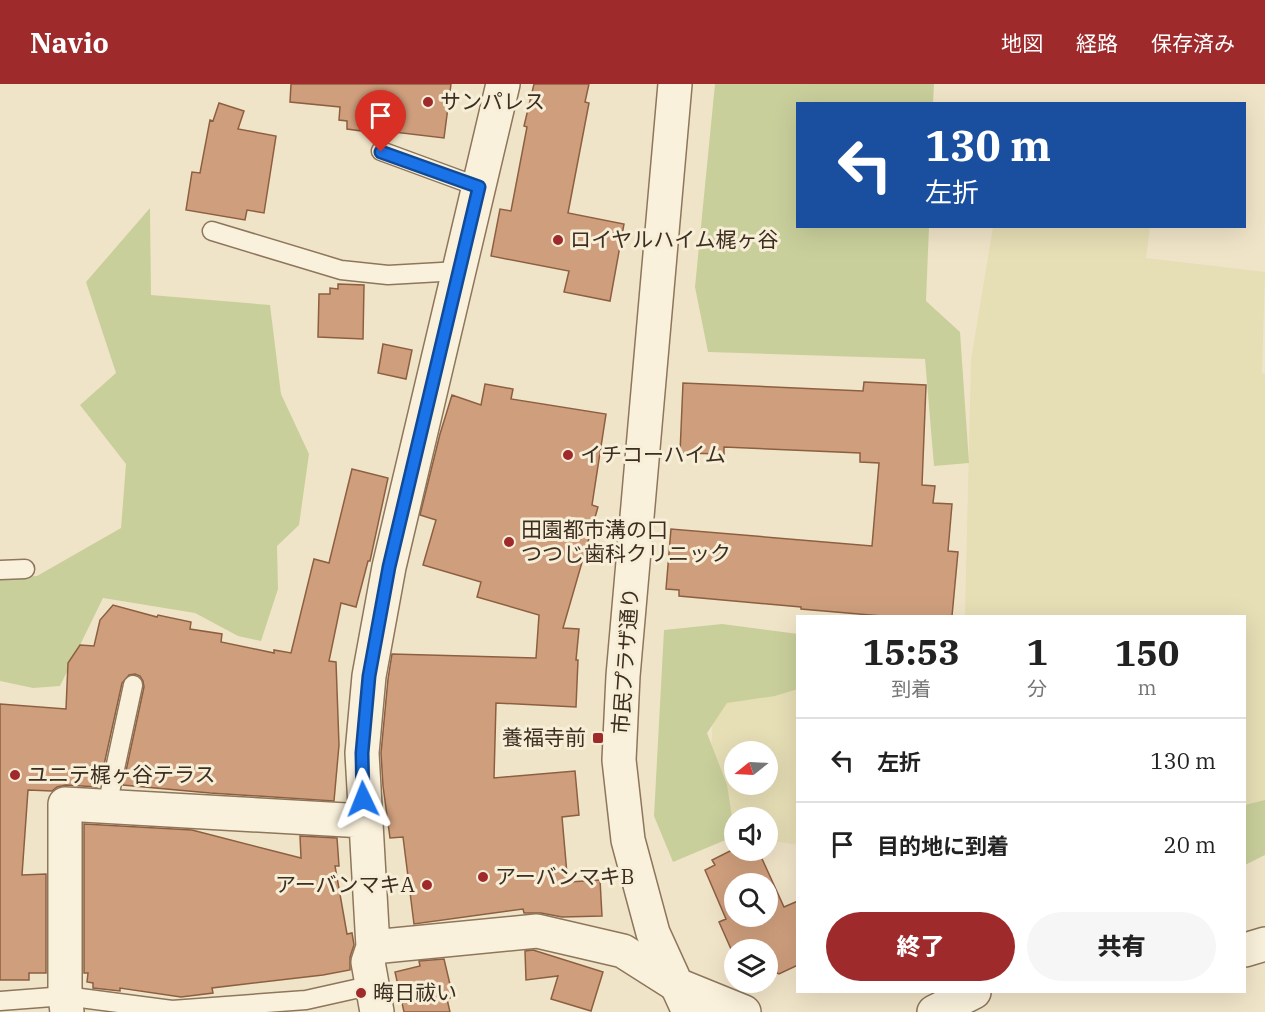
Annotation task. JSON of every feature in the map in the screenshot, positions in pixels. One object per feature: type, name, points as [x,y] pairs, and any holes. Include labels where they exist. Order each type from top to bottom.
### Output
[{"type":"street","points":[[375,999],[368,962],[373,947],[364,821],[362,753],[369,676],[389,567],[503,84]]},
{"type":"street","name":"市民プラザ通り","points":[[675,84],[625,652],[619,759],[628,840],[653,933],[682,998]]},
{"type":"street","points":[[66,1004],[65,804],[364,821]]},
{"type":"street","points":[[373,947],[537,931],[623,951],[682,998],[744,1012]]},
{"type":"street","points":[[1246,950],[1265,944]]},
{"type":"street","points":[[934,1012],[972,993]]},
{"type":"lane","points":[[381,152],[479,187]]},
{"type":"lane","points":[[212,231],[341,270],[388,275],[459,271]]},
{"type":"lane","points":[[0,570],[25,569]]},
{"type":"lane","points":[[107,806],[133,685]]},
{"type":"lane","points":[[0,1001],[172,1010],[306,1000],[375,999]]},
{"type":"shaded area","points":[[993,228],[1150,228],[1146,258],[1265,272],[1262,373],[1265,374],[1265,831],[1246,835],[1246,615],[965,615],[971,360]]},
{"type":"shaded area","points":[[718,637],[796,641],[796,845],[778,842],[778,807],[724,807],[724,833],[706,830]]},
{"type":"green space","points":[[715,84],[934,84],[933,102],[796,102],[796,228],[929,228],[926,301],[960,332],[969,463],[934,466],[925,359],[708,352],[695,287]]},
{"type":"green space","points":[[150,208],[151,295],[270,305],[281,394],[309,454],[299,525],[277,546],[278,589],[261,641],[238,636],[195,613],[103,598],[60,686],[33,688],[0,681],[0,578],[37,576],[121,528],[126,464],[80,405],[116,373],[86,282]]},
{"type":"green space","points":[[722,624],[796,634],[796,690],[775,696],[727,703],[707,733],[724,777],[724,795],[729,795],[730,807],[724,807],[724,841],[673,862],[654,816],[664,630]]},
{"type":"green space","points":[[1265,800],[1265,855],[1246,864],[1246,805]]},
{"type":"building","points":[[291,84],[451,84],[444,138],[347,129],[347,121],[339,120],[340,107],[290,102]]},
{"type":"building","points":[[534,84],[589,84],[585,102],[589,103],[568,213],[624,224],[610,301],[564,292],[569,271],[491,256],[500,209],[511,211],[527,127],[524,126]]},
{"type":"building","points":[[219,103],[244,111],[238,129],[276,136],[264,213],[247,210],[245,220],[186,210],[192,172],[200,173],[210,120],[213,121]]},
{"type":"building","points":[[338,284],[364,285],[363,339],[318,337],[319,294],[330,294],[330,288],[338,289]]},
{"type":"building","points":[[383,344],[412,350],[406,379],[378,373]]},
{"type":"building","points":[[864,382],[926,385],[922,485],[935,486],[933,503],[952,504],[948,551],[958,552],[952,615],[870,615],[801,609],[801,607],[679,596],[679,590],[666,589],[671,529],[872,546],[879,463],[860,462],[860,453],[724,447],[724,454],[680,453],[683,383],[863,391]]},
{"type":"building","points":[[485,384],[513,389],[511,399],[606,414],[592,505],[598,507],[563,628],[579,629],[576,660],[578,660],[576,707],[496,703],[494,778],[575,771],[579,815],[562,817],[567,874],[569,882],[600,880],[602,916],[562,917],[524,913],[523,909],[414,924],[403,837],[390,838],[381,753],[392,654],[536,658],[539,615],[477,597],[481,582],[423,565],[436,520],[420,515],[452,395],[481,405]]},
{"type":"building","points":[[352,469],[388,478],[370,561],[368,561],[356,607],[341,603],[329,661],[336,662],[339,745],[334,801],[123,785],[144,687],[140,676],[129,675],[122,683],[100,783],[97,787],[66,785],[52,791],[28,790],[22,875],[46,874],[46,973],[29,973],[29,980],[0,980],[0,704],[66,709],[68,663],[80,645],[94,646],[100,620],[113,605],[157,617],[158,615],[191,622],[190,629],[222,634],[221,642],[274,653],[274,650],[291,653],[314,559],[329,563]]},
{"type":"building","points":[[84,824],[192,830],[301,858],[300,836],[337,838],[339,866],[335,866],[347,934],[352,933],[354,945],[350,957],[350,970],[212,988],[213,993],[181,997],[120,988],[120,991],[93,988],[93,983],[87,982],[88,973],[84,973]]},
{"type":"building","points":[[724,854],[724,861],[763,861],[768,873],[724,873],[724,914],[705,870],[715,865],[712,860]]},
{"type":"building","points":[[778,894],[784,907],[796,902],[796,966],[778,974],[778,939],[727,939],[719,922],[724,920],[724,927],[778,927]]},
{"type":"building","points":[[533,950],[603,972],[591,1011],[551,999],[558,976],[526,980],[525,951]]},
{"type":"building","points":[[444,959],[453,997],[447,999],[450,1012],[404,1012],[395,972],[420,966],[419,961]]},
{"type":"place","name":"サンパレス","points":[[428,102]]},
{"type":"place","name":"ロイヤルハイム梶ヶ谷","points":[[558,240]]},
{"type":"place","name":"イチコーハイム","points":[[568,455]]},
{"type":"place","name":"田園都市溝の口 つつじ歯科クリニック","points":[[509,542]]},
{"type":"place","name":"養福寺前","points":[[598,738]]},
{"type":"place","name":"ユニテ梶ヶ谷テラス","points":[[15,775]]},
{"type":"place","name":"アーバンマキB","points":[[483,877]]},
{"type":"place","name":"アーバンマキA","points":[[427,885]]},
{"type":"place","name":"晦日祓い","points":[[361,993]]},
{"type":"route","points":[[363,799],[362,753],[369,676],[389,567],[479,187],[381,152]]}]
